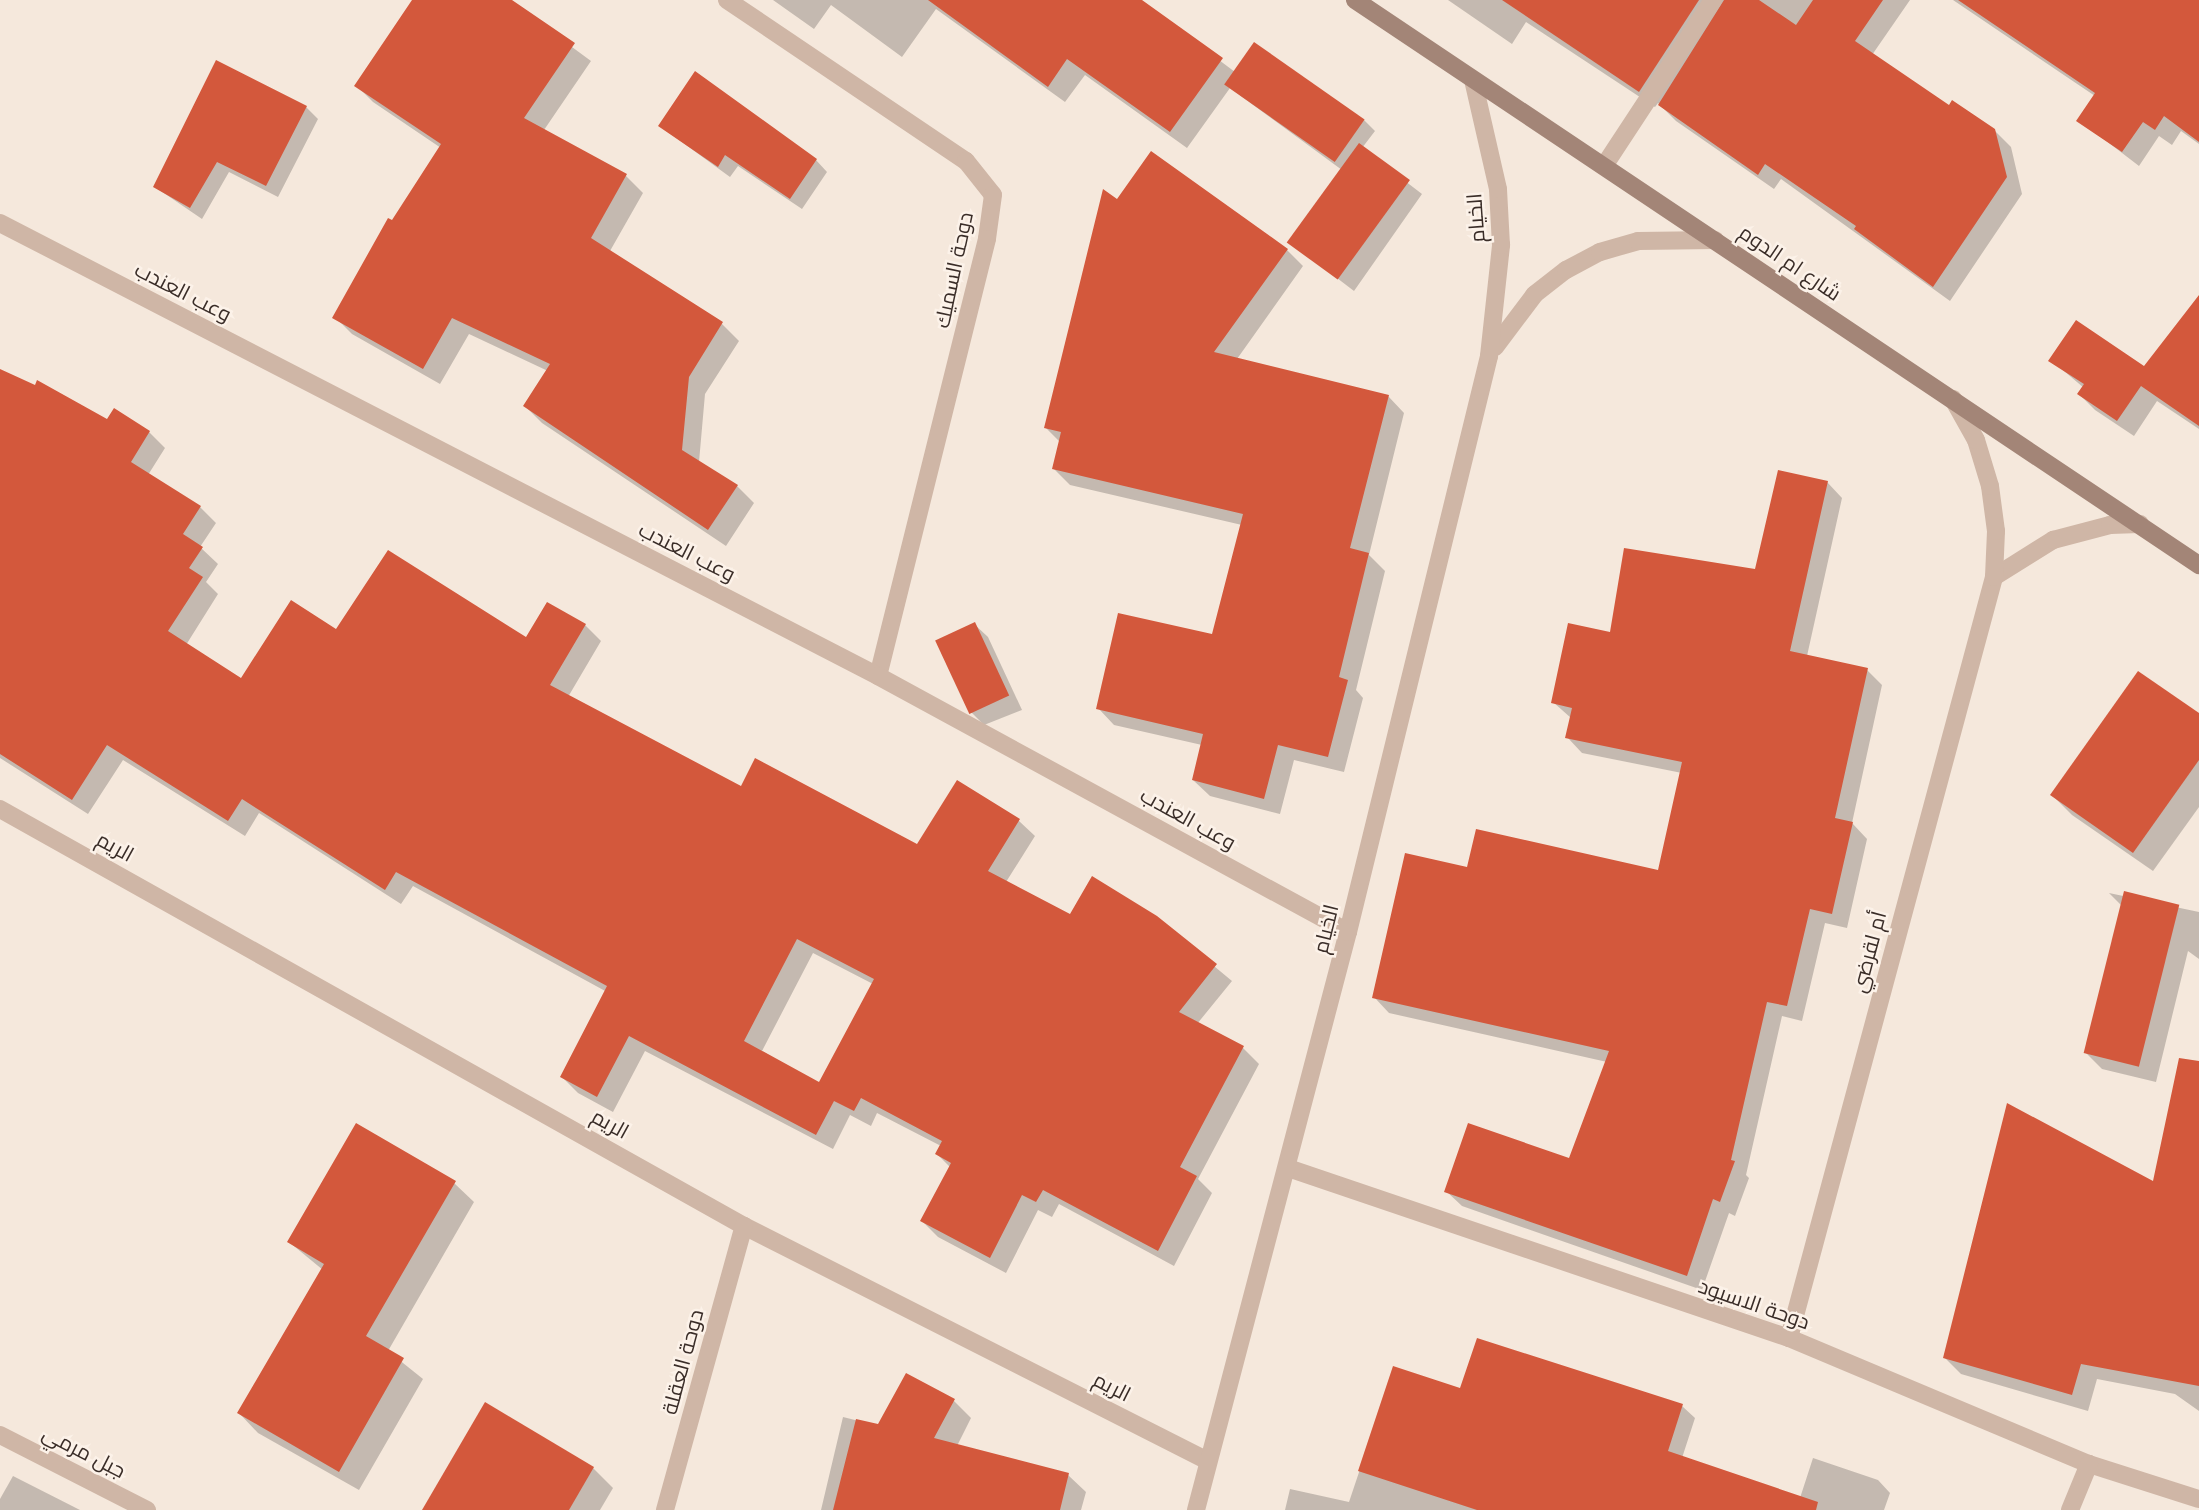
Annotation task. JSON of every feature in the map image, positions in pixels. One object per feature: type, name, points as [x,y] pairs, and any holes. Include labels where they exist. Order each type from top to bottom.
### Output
[{"type":"street","name":"دوحة السميك","points":[[727,0],[966,161],[993,195],[987,239],[878,676]]},
{"type":"street","name":"شارع ام الدوم","points":[[1355,0],[2199,565]]},
{"type":"street","points":[[1604,166],[1713,0]]},
{"type":"street","name":"الخيام","points":[[1196,1510],[1348,932],[1489,356],[1501,245],[1498,189],[1473,80]]},
{"type":"street","name":"وعب العندب","points":[[0,223],[878,676],[1348,932]]},
{"type":"street","name":"الخيام","points":[[1489,356],[1509,323],[1535,294],[1589,258],[1638,241],[1715,240]]},
{"type":"street","name":"أم لقرضي","points":[[1789,1338],[1994,578],[1996,531],[1990,485],[1976,440],[1953,399]]},
{"type":"street","points":[[1994,578],[2053,540],[2110,525],[2140,524]]},
{"type":"street","name":"الريم","points":[[0,808],[744,1226],[1208,1461]]},
{"type":"street","name":"دوحة الاسيود","points":[[1288,1168],[1789,1338],[2089,1464],[2199,1499]]},
{"type":"street","name":"دوحة العقلة","points":[[665,1510],[744,1226]]},
{"type":"street","name":"جبل مرمي","points":[[0,1435],[147,1510]]},
{"type":"street","points":[[2070,1510],[2089,1464]]},
{"type":"building","points":[[412,0],[512,0],[575,43],[524,118],[627,174],[591,238],[723,322],[689,377],[682,450],[738,485],[708,530],[523,406],[550,364],[452,318],[423,369],[332,318],[388,218],[392,220],[441,144],[354,86]]},
{"type":"building","points":[[928,0],[1142,0],[1223,58],[1170,132],[1067,59],[1048,87]]},
{"type":"building","points":[[1502,0],[1699,0],[1639,92]]},
{"type":"building","points":[[1724,0],[1759,0],[1796,25],[1813,0],[1883,0],[1855,41],[1949,105],[1952,100],[1995,129],[2007,177],[1933,287],[1854,229],[1856,226],[1765,164],[1758,175],[1658,105]]},
{"type":"building","points":[[1958,0],[2199,0],[2199,142],[2164,116],[2155,130],[2143,122],[2122,152],[2076,121],[2095,93]]},
{"type":"building","points":[[1254,42],[1365,119],[1335,162],[1224,85]]},
{"type":"building","points":[[216,60],[307,106],[266,186],[217,162],[190,208],[153,187]]},
{"type":"building","points":[[695,71],[817,159],[790,199],[725,155],[718,167],[658,126]]},
{"type":"building","points":[[1359,143],[1410,180],[1338,280],[1287,243]]},
{"type":"building","points":[[1151,151],[1288,249],[1214,352],[1389,395],[1350,548],[1369,553],[1339,677],[1348,680],[1328,757],[1278,745],[1264,799],[1192,780],[1203,734],[1096,709],[1118,613],[1212,634],[1243,514],[1052,469],[1061,432],[1044,428],[1103,189],[1117,199]]},
{"type":"building","points":[[2199,295],[2199,426],[2141,386],[2117,421],[2077,394],[2084,384],[2048,361],[2076,320],[2144,366]]},
{"type":"building","points":[[0,369],[35,385],[37,380],[107,419],[114,408],[150,431],[131,462],[201,506],[183,534],[203,547],[189,568],[203,577],[168,631],[241,678],[291,600],[336,629],[388,550],[526,637],[547,602],[586,624],[550,685],[741,786],[755,758],[917,844],[957,780],[1020,819],[988,871],[1070,914],[1092,876],[1157,916],[1217,964],[1179,1012],[1244,1046],[1180,1167],[1197,1176],[1158,1251],[1043,1190],[1036,1202],[1022,1195],[990,1258],[920,1221],[951,1163],[935,1154],[942,1141],[861,1098],[854,1111],[834,1101],[816,1135],[629,1036],[597,1097],[560,1077],[607,986],[396,872],[385,890],[242,799],[228,821],[107,745],[72,800],[0,754]],"holes":[[[797,939],[874,979],[819,1082],[744,1041]]]},
{"type":"building","points":[[1778,470],[1828,481],[1790,651],[1868,668],[1835,818],[1853,822],[1832,914],[1810,909],[1787,1006],[1767,1002],[1731,1160],[1735,1161],[1720,1202],[1713,1199],[1687,1276],[1444,1192],[1468,1123],[1569,1158],[1609,1051],[1372,998],[1405,853],[1467,867],[1476,829],[1658,870],[1682,762],[1565,738],[1572,708],[1551,703],[1568,623],[1610,632],[1624,548],[1755,569]]},
{"type":"building","points":[[975,622],[1009,695],[969,714],[935,641]]},
{"type":"building","points":[[2138,671],[2199,713],[2199,760],[2133,853],[2050,795]]},
{"type":"building","points":[[2124,891],[2179,905],[2139,1067],[2084,1053]]},
{"type":"building","points":[[2179,1058],[2199,1061],[2199,1386],[2081,1364],[2072,1395],[1943,1358],[2007,1103],[2153,1181]]},
{"type":"building","points":[[356,1123],[456,1181],[366,1336],[404,1358],[339,1472],[237,1413],[324,1264],[287,1242]]},
{"type":"building","points":[[1477,1338],[1683,1404],[1668,1451],[1818,1502],[1816,1510],[1477,1510],[1358,1471],[1393,1366],[1460,1388]]},
{"type":"building","points":[[906,1373],[955,1399],[934,1438],[1069,1473],[1060,1510],[833,1510],[856,1419],[878,1424]]},
{"type":"building","points":[[485,1402],[594,1467],[569,1510],[422,1510]]}]
